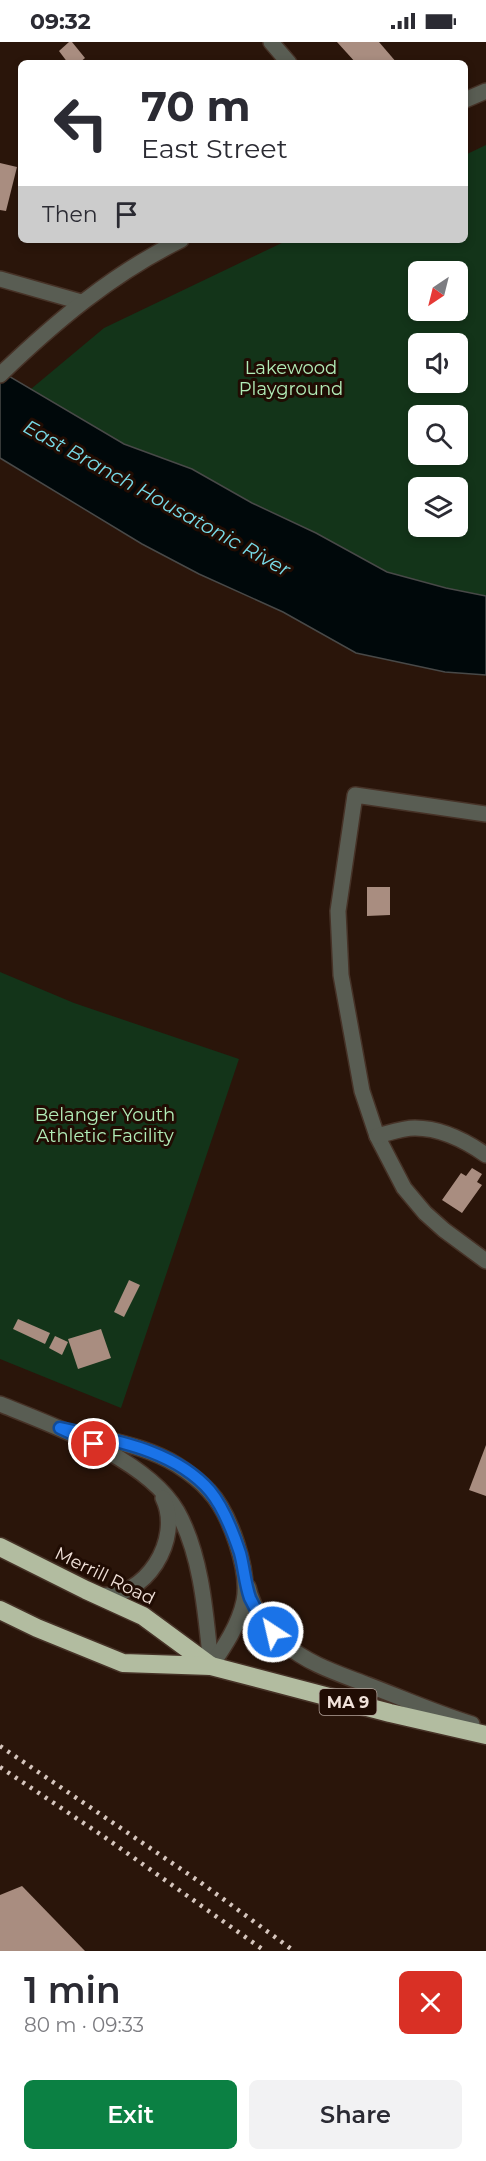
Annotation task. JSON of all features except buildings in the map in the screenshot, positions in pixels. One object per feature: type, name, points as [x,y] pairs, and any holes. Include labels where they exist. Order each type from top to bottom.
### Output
[{"type":"highway","name":"Merrill Road","points":[[0,1547],[143,1616],[211,1666]]},
{"type":"highway","name":"MA 9","points":[[0,1610],[123,1664],[211,1666],[390,1713],[486,1735]]},
{"type":"street","points":[[271,42],[286,60]]},
{"type":"street","points":[[468,99],[486,91]]},
{"type":"street","points":[[0,375],[81,302],[127,270],[176,243]]},
{"type":"street","points":[[0,279],[81,302]]},
{"type":"street","points":[[486,814],[354,795],[338,911],[341,975],[362,1091],[377,1136],[404,1188],[425,1213],[465,1247],[486,1261]]},
{"type":"street","points":[[377,1136],[415,1128],[440,1132],[473,1145],[486,1155]]},
{"type":"street","points":[[0,1404],[60,1428],[124,1462],[167,1496],[178,1512],[191,1549],[204,1599],[211,1666]]},
{"type":"street","points":[[60,1428],[124,1443],[163,1457],[177,1465],[210,1492],[228,1522],[256,1609],[264,1622],[285,1645],[324,1668],[446,1716],[486,1728]]},
{"type":"street","points":[[97,1595],[110,1596],[122,1593],[140,1581],[161,1554],[169,1527],[168,1515],[157,1487]]},
{"type":"street","points":[[211,1666],[227,1642],[244,1602],[245,1586],[240,1556]]},
{"type":"green space","name":"Lakewood Playground","points":[[486,145],[486,596],[387,572],[252,503],[192,469],[124,444],[31,389],[104,328],[282,243],[468,243],[468,154]]},
{"type":"green space","name":"Belanger Youth Athletic Facility","points":[[0,972],[74,1003],[239,1059],[121,1408],[0,1359]]},
{"type":"water","name":"East Branch Housatonic River","points":[[0,371],[124,444],[192,469],[252,503],[316,533],[387,572],[486,596],[486,675],[445,672],[356,653],[283,612],[199,574],[142,544],[0,458]]},
{"type":"railway","points":[[0,1746],[200,1882],[294,1951]]},
{"type":"railway","points":[[0,1767],[103,1836],[265,1951]]},
{"type":"route","points":[[94,1444],[60,1428],[124,1443],[163,1457],[194,1477],[210,1492],[228,1522],[240,1556],[250,1596],[264,1622],[273,1632]]}]
